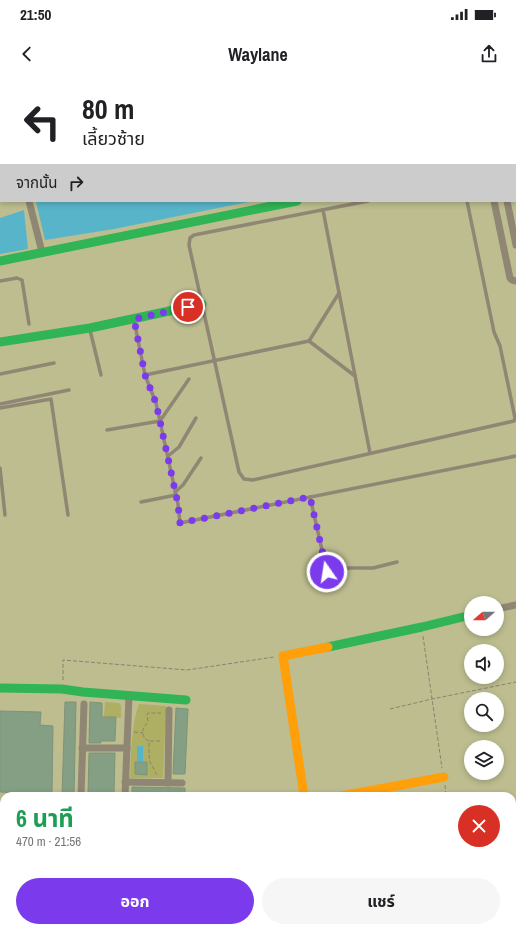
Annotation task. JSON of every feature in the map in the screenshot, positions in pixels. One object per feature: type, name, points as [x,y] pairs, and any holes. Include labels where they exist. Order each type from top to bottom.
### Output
[{"type":"street","points":[[29,202],[42,252]]},
{"type":"street","points":[[0,261],[292,202]]},
{"type":"street","points":[[494,202],[510,278],[516,281]]},
{"type":"street","points":[[507,202],[516,245]]},
{"type":"street","points":[[0,342],[90,328],[202,304]]},
{"type":"street","points":[[504,608],[516,605]]},
{"type":"street","points":[[303,792],[283,656],[464,617]]},
{"type":"street","points":[[0,688],[62,689],[186,700]]},
{"type":"street","points":[[125,792],[129,696]]},
{"type":"street","points":[[81,792],[84,704]]},
{"type":"street","points":[[168,712],[168,783]]},
{"type":"street","points":[[82,748],[127,748]]},
{"type":"street","points":[[363,792],[444,777]]},
{"type":"street","points":[[126,782],[182,783]]},
{"type":"lane","points":[[363,202],[194,235],[190,238],[189,244],[214,361],[239,472],[244,480],[253,480],[514,420],[500,346],[494,332],[467,202]]},
{"type":"lane","points":[[323,210],[370,454]]},
{"type":"lane","points":[[0,281],[18,278],[22,280],[29,324]]},
{"type":"lane","points":[[145,375],[309,341],[338,293]]},
{"type":"lane","points":[[134,319],[145,375],[156,403],[168,456],[176,493],[180,523],[516,456]]},
{"type":"lane","points":[[90,328],[101,376]]},
{"type":"lane","points":[[309,341],[355,376]]},
{"type":"lane","points":[[0,374],[54,363]]},
{"type":"lane","points":[[106,430],[160,421],[189,379]]},
{"type":"lane","points":[[0,404],[69,390]]},
{"type":"lane","points":[[0,408],[51,399],[68,515]]},
{"type":"lane","points":[[168,456],[179,447],[196,418]]},
{"type":"lane","points":[[141,502],[176,493],[184,485],[201,458]]},
{"type":"lane","points":[[0,468],[5,515]]},
{"type":"lane","points":[[310,497],[327,572],[344,568],[373,568],[397,562]]},
{"type":"path","points":[[422,627],[446,792]]},
{"type":"path","points":[[62,689],[63,660],[188,670],[283,656]]},
{"type":"path","points":[[390,709],[516,682]]},
{"type":"path","points":[[168,712],[148,713],[148,722],[144,727],[144,737],[146,740],[168,741]]},
{"type":"path","points":[[127,732],[144,732]]},
{"type":"path","points":[[150,741],[150,762],[160,783]]},
{"type":"shaded area","points":[[105,702],[119,703],[121,706],[121,718],[104,717]]},
{"type":"shaded area","points":[[139,704],[166,706],[163,778],[130,778],[133,731]]},
{"type":"water","points":[[36,202],[248,202],[114,229],[45,240]]},
{"type":"water","points":[[24,210],[28,249],[0,254],[0,218]]},
{"type":"water","points":[[137,746],[143,746],[143,761],[137,761]]},
{"type":"building","points":[[65,702],[76,702],[74,792],[62,792]]},
{"type":"building","points":[[90,702],[102,703],[102,717],[116,717],[115,741],[89,743]]},
{"type":"building","points":[[176,708],[188,709],[185,774],[173,774]]},
{"type":"building","points":[[0,711],[41,712],[40,725],[53,726],[52,792],[0,792]]},
{"type":"building","points":[[89,753],[115,753],[114,792],[88,792]]},
{"type":"building","points":[[135,762],[147,762],[147,775],[135,774]]},
{"type":"building","points":[[132,787],[185,788],[185,792],[132,792]]},
{"type":"traffic: fast","points":[[0,261],[292,202]]},
{"type":"traffic: fast","points":[[0,342],[90,328],[202,304]]},
{"type":"traffic: fast","points":[[328,647],[464,617]]},
{"type":"traffic: fast","points":[[0,688],[62,689],[186,700]]},
{"type":"traffic: slow","points":[[303,792],[283,656],[328,647]]},
{"type":"traffic: slow","points":[[363,792],[444,777]]},
{"type":"route","points":[[188,307],[134,319],[145,375],[156,403],[178,504],[180,523],[310,497],[327,572]]}]
